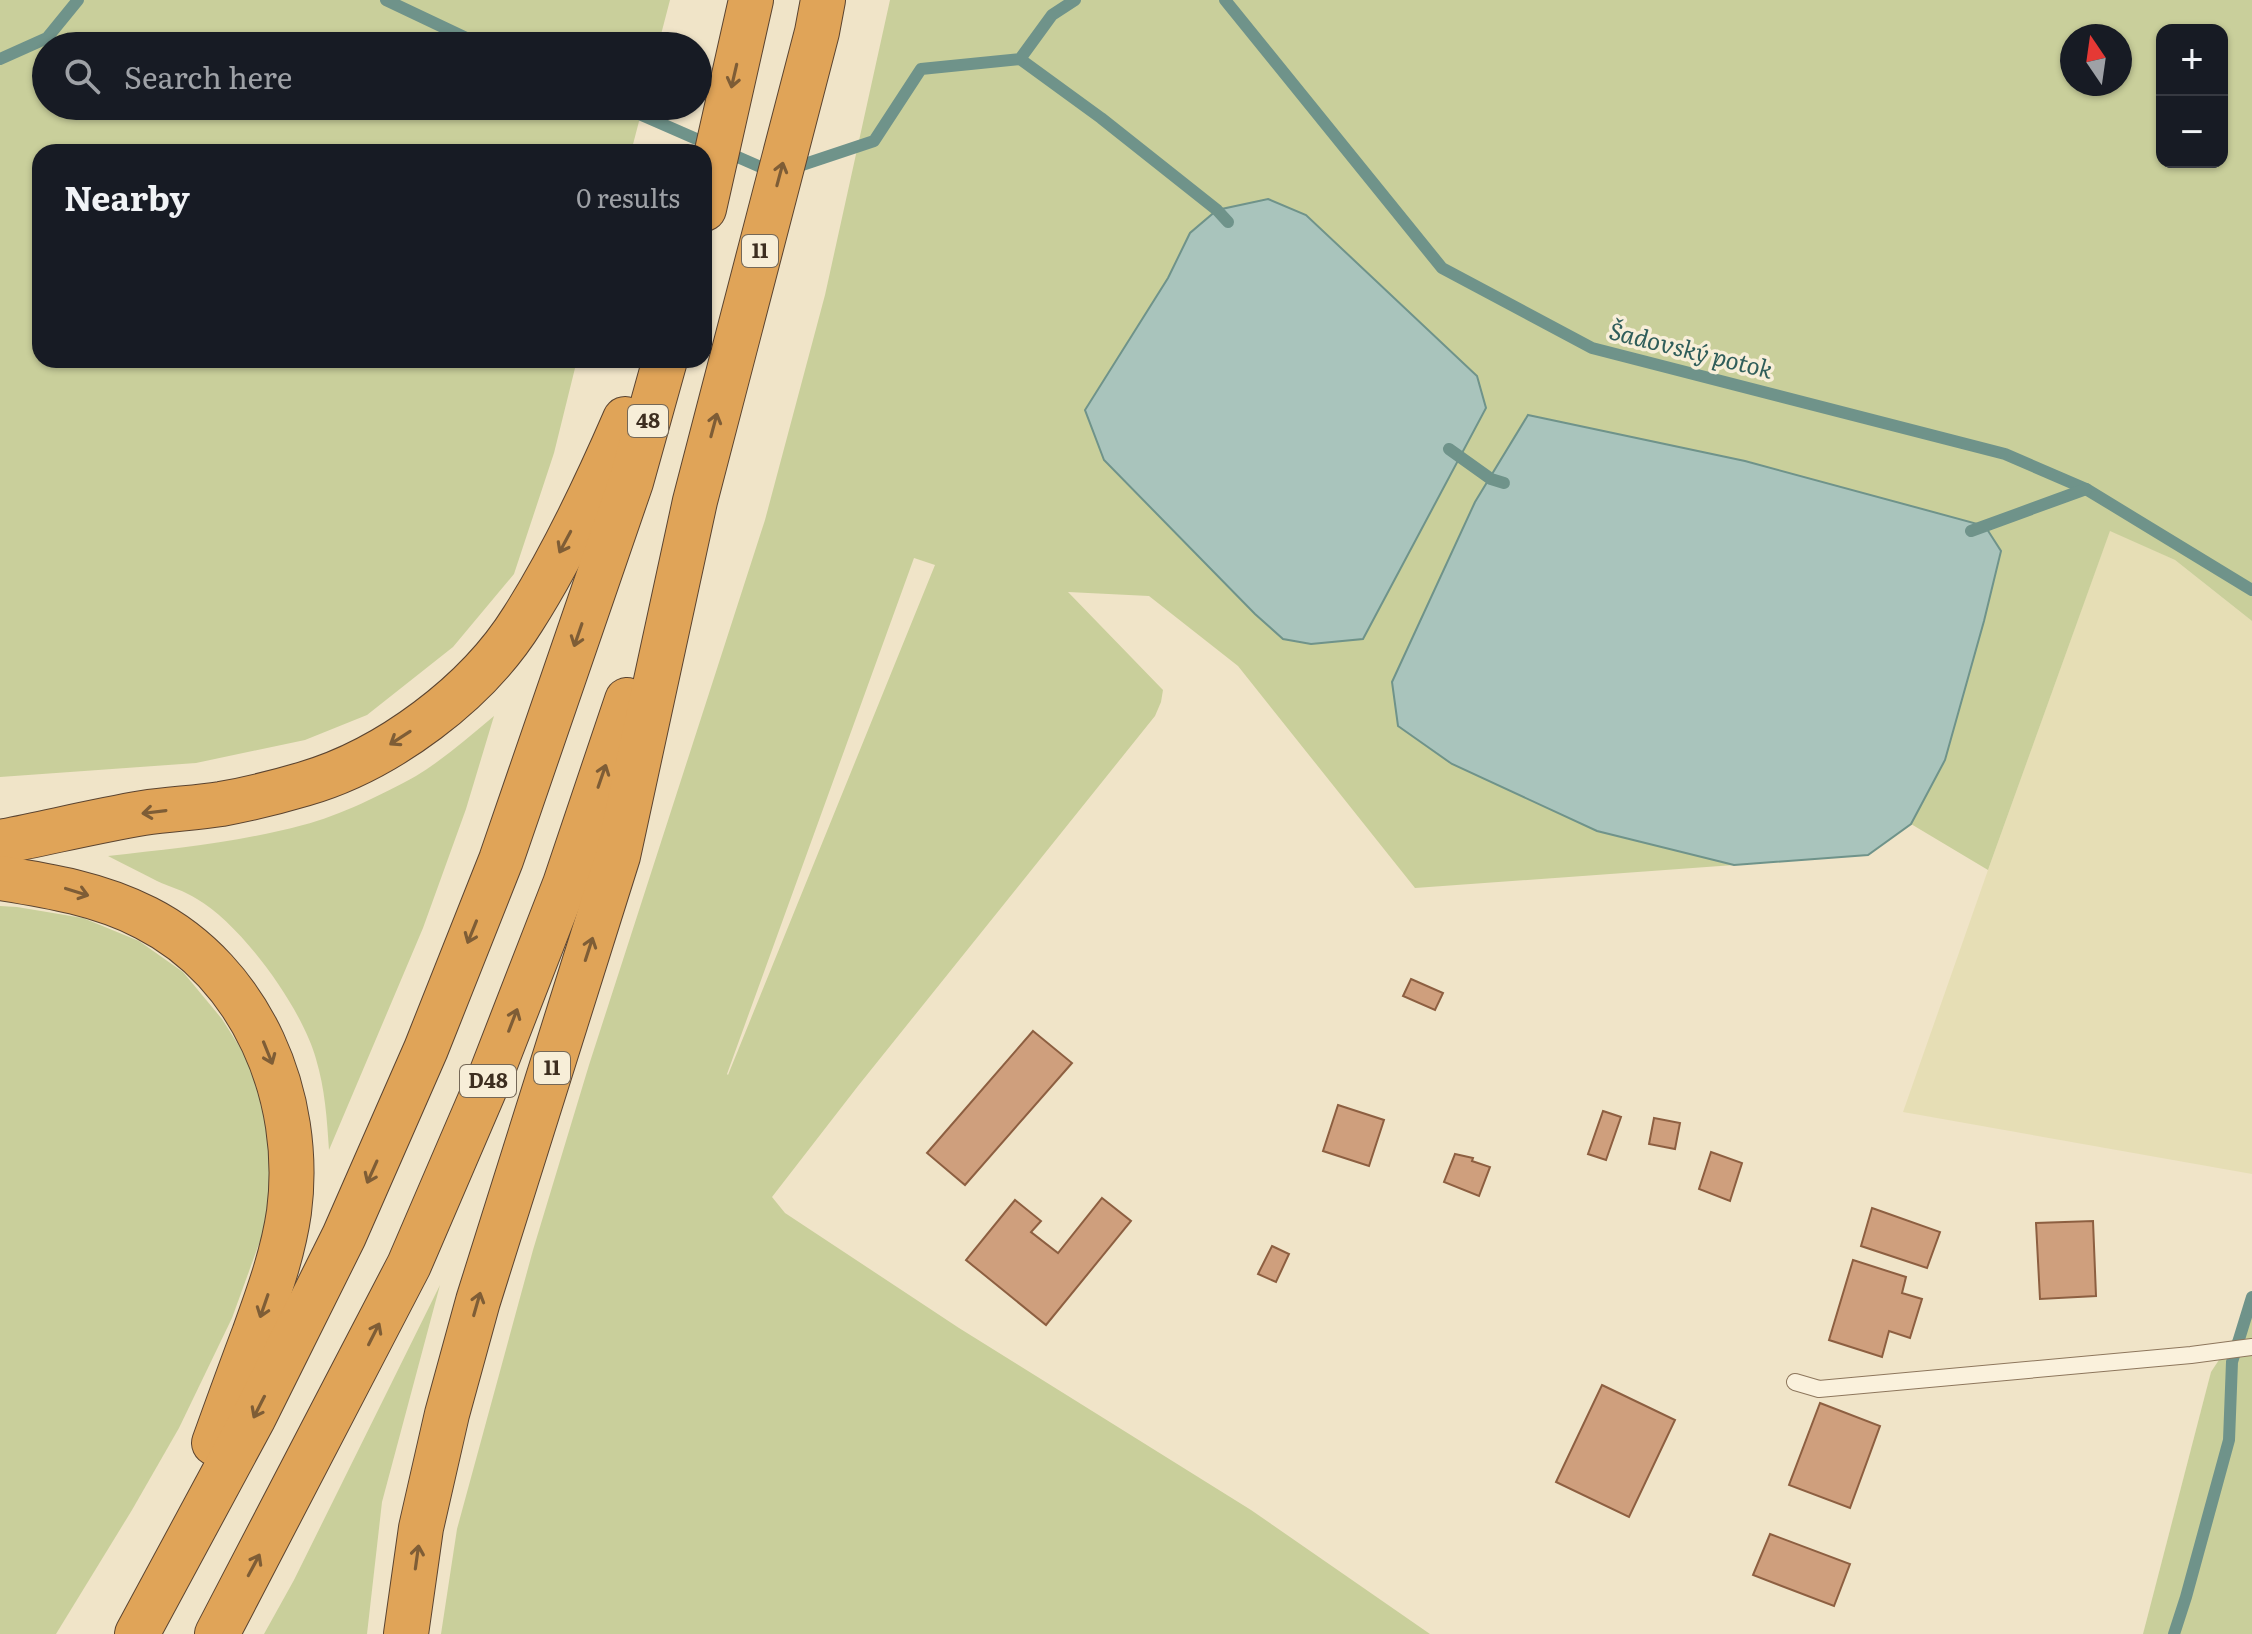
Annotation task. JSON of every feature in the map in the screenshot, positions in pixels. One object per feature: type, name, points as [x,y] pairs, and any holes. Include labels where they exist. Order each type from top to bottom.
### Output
[{"type":"highway","points":[[712,173],[751,0]]},
{"type":"highway","name":"11","points":[[406,1634],[421,1528],[447,1414],[478,1301],[618,856],[695,501],[823,0]]},
{"type":"highway","points":[[147,1617],[254,1417],[344,1236],[426,1049],[501,860],[649,368]]},
{"type":"highway","name":"48","points":[[616,477],[662,368]]},
{"type":"highway","points":[[0,842],[141,814],[224,803],[306,784],[357,764],[403,737],[448,703],[488,666],[522,621],[616,477]]},
{"type":"highway","name":"D48","points":[[217,1634],[409,1265],[492,1072],[565,884],[695,501]]},
{"type":"highway","points":[[0,878],[65,888],[107,901],[146,918],[181,939],[210,966],[239,1000],[262,1039],[279,1080],[285,1108],[291,1166],[289,1211],[280,1256],[267,1299],[147,1617]]},
{"type":"lane","points":[[1795,1382],[1819,1389],[2252,1347]]},
{"type":"shaded area","points":[[2110,530],[2175,560],[2252,621],[2252,1174],[1903,1112]]},
{"type":"green space","points":[[0,0],[670,0],[662,32],[32,32],[32,120],[639,120],[633,144],[32,144],[32,368],[575,368],[554,453],[514,574],[453,647],[367,715],[305,740],[196,763],[0,777]]},
{"type":"green space","points":[[890,0],[2252,0],[2252,621],[2175,560],[2110,531],[1988,870],[1911,824],[1945,760],[1984,621],[2001,551],[1985,526],[1745,461],[1528,415],[1475,502],[1392,682],[1398,726],[1597,831],[1734,865],[1415,888],[1238,666],[1149,596],[1068,592],[1163,690],[1155,716],[772,1197],[785,1213],[959,1328],[1251,1510],[1430,1634],[441,1634],[457,1529],[533,1250],[589,1065],[765,520],[825,295]],"holes":[[[1190,233],[1414,318],[1477,376],[1363,639],[1311,644],[1283,639],[1104,460],[1085,411],[1168,278]],[[914,558],[935,565],[728,1075],[727,1074]]]},
{"type":"green space","points":[[494,716],[466,809],[423,928],[329,1150],[324,1093],[316,1059],[298,1016],[268,970],[233,928],[214,911],[188,894],[108,856],[231,840],[279,831],[331,816],[416,776]]},
{"type":"green space","points":[[0,906],[83,918],[139,941],[183,972],[222,1019],[248,1060],[264,1109],[272,1170],[264,1230],[232,1318],[179,1428],[56,1634],[0,1634]]},
{"type":"green space","points":[[440,1285],[382,1502],[367,1634],[264,1634],[294,1580]]},
{"type":"green space","points":[[2252,1310],[2252,1634],[2143,1634],[2211,1372]]},
{"type":"water","points":[[1268,199],[1306,215],[1477,376],[1486,408],[1363,639],[1311,644],[1283,639],[1104,460],[1085,410],[1168,278],[1190,233],[1217,210]]},
{"type":"water","points":[[1528,415],[1745,461],[1985,526],[2001,551],[1984,621],[1945,760],[1911,824],[1868,855],[1734,865],[1597,831],[1452,764],[1398,726],[1392,682],[1475,502]]},
{"type":"building","points":[[1411,979],[1443,993],[1435,1010],[1403,996]]},
{"type":"building","points":[[1033,1031],[1072,1063],[965,1185],[927,1153]]},
{"type":"building","points":[[1338,1105],[1384,1120],[1369,1166],[1323,1151]]},
{"type":"building","points":[[1603,1111],[1621,1117],[1606,1160],[1588,1154]]},
{"type":"building","points":[[1654,1118],[1680,1123],[1675,1149],[1649,1144]]},
{"type":"building","points":[[1711,1152],[1742,1163],[1730,1201],[1699,1189]]},
{"type":"building","points":[[1455,1154],[1473,1158],[1472,1161],[1490,1167],[1479,1196],[1444,1182]]},
{"type":"building","points":[[1102,1198],[1131,1221],[1046,1325],[966,1260],[1015,1200],[1041,1221],[1031,1232],[1058,1253]]},
{"type":"building","points":[[1872,1208],[1940,1232],[1927,1268],[1861,1246]]},
{"type":"building","points":[[2093,1221],[2096,1296],[2040,1299],[2036,1223]]},
{"type":"building","points":[[1272,1246],[1289,1254],[1276,1282],[1258,1274]]},
{"type":"building","points":[[1853,1260],[1906,1277],[1902,1293],[1922,1299],[1910,1338],[1889,1331],[1882,1357],[1829,1340]]},
{"type":"building","points":[[1602,1385],[1675,1420],[1629,1517],[1556,1482]]},
{"type":"building","points":[[1820,1403],[1880,1426],[1850,1508],[1789,1485]]},
{"type":"building","points":[[1770,1534],[1850,1564],[1834,1606],[1753,1575]]},
{"type":"waterway","name":"Šadovský potok","points":[[52,32],[78,0]]},
{"type":"waterway","name":"Šadovský potok","points":[[386,0],[453,32]]},
{"type":"waterway","name":"Šadovský potok","points":[[790,169],[874,141],[921,69],[1020,59],[1052,15],[1075,0]]},
{"type":"waterway","name":"Šadovský potok","points":[[1225,0],[1442,268],[1592,348],[2005,454],[2086,489],[2252,590]]},
{"type":"waterway","name":"Šadovský potok","points":[[0,59],[32,45]]},
{"type":"waterway","points":[[1020,59],[1101,118],[1228,222]]},
{"type":"waterway","name":"Šadovský potok","points":[[653,120],[708,144]]},
{"type":"waterway","name":"Šadovský potok","points":[[712,146],[772,172]]},
{"type":"waterway","points":[[1449,449],[1491,479],[1504,483]]},
{"type":"waterway","points":[[1971,531],[2086,489]]},
{"type":"waterway","points":[[2174,1634],[2229,1440],[2232,1362],[2252,1297]]}]
